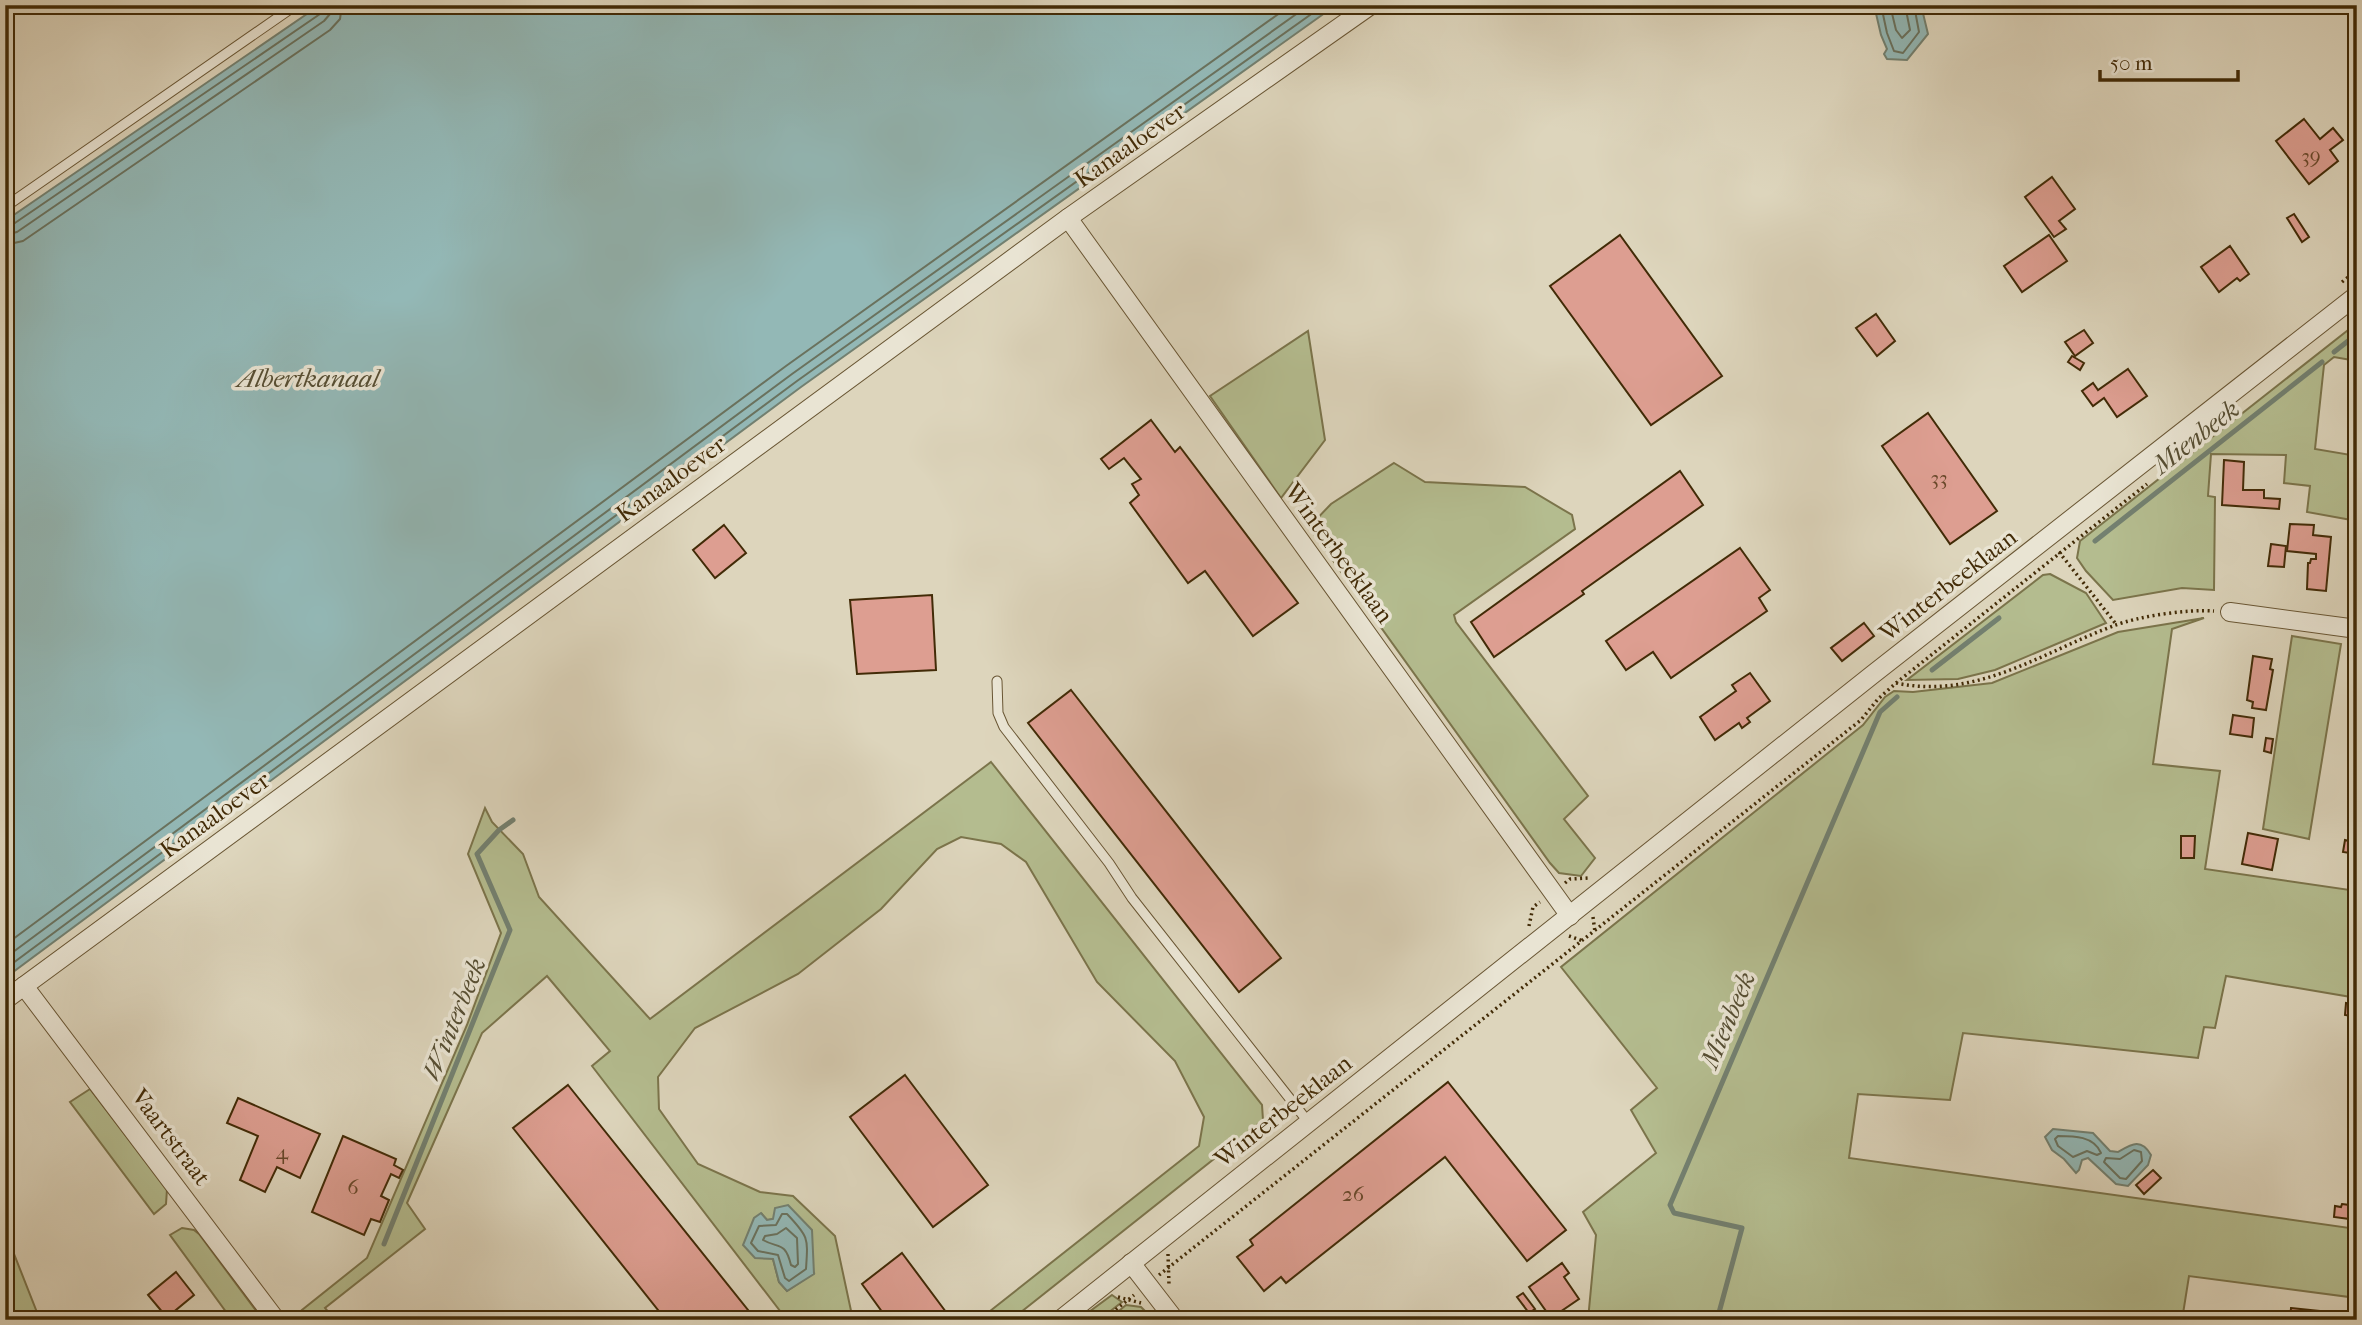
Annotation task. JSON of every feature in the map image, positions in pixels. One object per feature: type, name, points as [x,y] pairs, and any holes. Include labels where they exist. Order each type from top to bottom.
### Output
[{"type":"street","name":"Kanaaloever","points":[[5,1000],[1068,218],[1371,5]]},
{"type":"street","name":"Winterbeeklaan","points":[[1068,218],[1570,916]]},
{"type":"street","name":"Winterbeeklaan","points":[[1060,1320],[2357,295]]},
{"type":"street","points":[[2230,612],[2357,629]]},
{"type":"street","name":"Vaartstraat","points":[[24,986],[276,1320]]},
{"type":"street","points":[[1131,1263],[1175,1320]]},
{"type":"lane","points":[[5,207],[296,5]]},
{"type":"lane","points":[[997,681],[998,713],[1004,727],[1109,863],[1132,898],[1309,1123]]},
{"type":"path","points":[[2048,538],[2116,624]]},
{"type":"path","points":[[1160,1274],[1861,720],[1896,683],[2074,543]]},
{"type":"path","points":[[1896,683],[1920,688],[1955,686],[2003,675],[2116,624],[2205,610]]},
{"type":"path","points":[[1165,1250],[1169,1255],[1169,1287]]},
{"type":"path","points":[[1114,1292],[1126,1301],[1143,1304],[1149,1310]]},
{"type":"path","points":[[1103,1320],[1137,1293]]},
{"type":"green space","points":[[2357,323],[2357,361],[2334,357],[2324,365],[2315,449],[2357,456],[2357,521],[2307,512],[2310,486],[2284,483],[2286,455],[2211,454],[2208,496],[2215,497],[2214,590],[2182,588],[2113,600],[2077,558],[2080,541]]},
{"type":"green space","points":[[1308,331],[1325,440],[1281,498],[1210,396]]},
{"type":"green space","points":[[1394,463],[1425,482],[1525,487],[1572,515],[1575,529],[1454,615],[1456,622],[1588,796],[1564,819],[1595,858],[1581,876],[1559,873],[1550,863],[1309,527],[1331,504]]},
{"type":"green space","points":[[2050,574],[2086,593],[2106,623],[1995,670],[1958,679],[1907,680],[2043,575]]},
{"type":"green space","points":[[2204,618],[2172,629],[2153,764],[2220,771],[2205,869],[2357,891],[2357,998],[2226,976],[2215,1028],[2204,1027],[2198,1058],[1963,1033],[1950,1100],[1858,1094],[1849,1158],[2357,1229],[2357,1298],[2189,1276],[2182,1320],[1588,1320],[1596,1235],[1583,1212],[1656,1153],[1631,1110],[1657,1088],[1561,967],[1863,725],[1885,697],[1894,691],[1913,692],[1992,683],[2118,632]]},
{"type":"green space","points":[[2292,636],[2341,644],[2309,839],[2263,829]]},
{"type":"green space","points":[[991,762],[1262,1105],[1263,1120],[1011,1320],[987,1320],[985,1315],[1199,1146],[1204,1117],[1175,1061],[1097,982],[1026,862],[1001,844],[961,837],[937,849],[881,909],[798,974],[695,1028],[658,1077],[659,1109],[698,1164],[760,1192],[793,1196],[835,1236],[853,1320],[787,1320],[592,1066],[610,1051],[547,976],[482,1033],[407,1203],[425,1229],[325,1308],[335,1320],[309,1320],[302,1310],[367,1258],[467,1025],[501,933],[468,854],[485,808],[492,822],[523,854],[539,897],[650,1019]],"holes":[[[761,1213],[767,1220],[773,1219],[814,1273],[787,1291],[779,1282]]]},
{"type":"green space","points":[[90,1089],[167,1189],[166,1204],[154,1214],[70,1102]]},
{"type":"green space","points":[[182,1228],[194,1230],[199,1234],[263,1320],[232,1320],[170,1235]]},
{"type":"green space","points":[[5,1231],[40,1320],[5,1320]]},
{"type":"green space","points":[[1112,1295],[1122,1302],[1099,1320],[1078,1320]]},
{"type":"green space","points":[[1126,1305],[1141,1307],[1154,1320],[1108,1320]]},
{"type":"water","name":"Albertkanaal","points":[[320,5],[1336,5],[801,387],[5,978],[5,221]]},
{"type":"water","points":[[1874,5],[1921,5],[1928,34],[1907,60],[1887,59],[1884,54],[1887,49]]},
{"type":"water","points":[[2053,1129],[2093,1133],[2110,1151],[2118,1152],[2140,1144],[2151,1155],[2148,1165],[2128,1186],[2116,1184],[2088,1158],[2082,1160],[2076,1173],[2052,1150],[2045,1137]]},
{"type":"water","points":[[788,1205],[812,1230],[814,1274],[787,1291],[779,1282],[773,1259],[755,1258],[743,1245],[754,1218],[761,1213],[767,1220],[773,1219],[775,1208]]},
{"type":"building","points":[[2357,13],[2357,30],[2349,19]]},
{"type":"building","points":[[2304,119],[2320,139],[2333,128],[2343,140],[2330,150],[2338,161],[2309,184],[2276,141]]},
{"type":"building","points":[[2052,177],[2075,209],[2059,221],[2066,229],[2054,237],[2025,197]]},
{"type":"building","points":[[2294,214],[2309,237],[2302,242],[2287,218]]},
{"type":"building","points":[[1620,235],[1722,376],[1651,425],[1550,286]]},
{"type":"building","points":[[2049,235],[2067,261],[2022,292],[2004,266]]},
{"type":"building","points":[[2357,238],[2357,248],[2353,250],[2349,244]]},
{"type":"building","points":[[2230,246],[2249,274],[2240,281],[2237,278],[2219,292],[2201,267]]},
{"type":"building","points":[[1876,314],[1895,341],[1877,356],[1856,328]]},
{"type":"building","points":[[2084,330],[2093,343],[2075,356],[2065,342]]},
{"type":"building","points":[[2072,356],[2084,363],[2080,370],[2068,362]]},
{"type":"building","points":[[2128,369],[2147,396],[2117,417],[2104,398],[2093,406],[2082,391],[2093,383],[2098,390]]},
{"type":"building","points":[[1928,413],[1997,511],[1950,544],[1882,446]]},
{"type":"building","points":[[1151,420],[1175,452],[1180,447],[1298,603],[1253,636],[1205,571],[1188,583],[1130,503],[1139,495],[1132,484],[1141,479],[1124,458],[1109,469],[1101,459]]},
{"type":"building","points":[[2224,460],[2244,462],[2243,490],[2264,490],[2264,498],[2280,499],[2279,509],[2222,505]]},
{"type":"building","points":[[1680,471],[1703,505],[1494,657],[1471,622]]},
{"type":"building","points":[[2290,524],[2314,525],[2313,535],[2331,537],[2326,591],[2307,589],[2308,563],[2311,559],[2316,559],[2316,554],[2287,551]]},
{"type":"building","points":[[724,525],[746,553],[715,578],[693,550]]},
{"type":"building","points":[[2271,544],[2286,546],[2284,567],[2268,566]]},
{"type":"building","points":[[1740,548],[1770,590],[1759,598],[1767,611],[1671,678],[1653,652],[1626,670],[1606,641]]},
{"type":"building","points":[[932,595],[936,670],[857,674],[850,600]]},
{"type":"building","points":[[1864,623],[1874,636],[1842,661],[1831,648]]},
{"type":"building","points":[[2253,656],[2272,659],[2270,669],[2273,670],[2266,710],[2252,708],[2253,702],[2247,700]]},
{"type":"building","points":[[1750,673],[1770,701],[1747,718],[1750,722],[1742,728],[1739,723],[1715,740],[1700,717],[1736,691],[1732,685]]},
{"type":"building","points":[[1071,690],[1281,958],[1239,992],[1028,723]]},
{"type":"building","points":[[2233,715],[2254,718],[2252,737],[2230,734]]},
{"type":"building","points":[[2266,738],[2273,739],[2271,753],[2264,751]]},
{"type":"building","points":[[2248,833],[2278,839],[2272,870],[2242,864]]},
{"type":"building","points":[[2181,836],[2195,836],[2194,858],[2181,858]]},
{"type":"building","points":[[2345,840],[2357,843],[2357,854],[2343,852]]},
{"type":"building","points":[[2346,1003],[2357,1005],[2357,1017],[2345,1015]]},
{"type":"building","points":[[905,1075],[988,1185],[933,1227],[850,1117]]},
{"type":"building","points":[[1448,1082],[1566,1230],[1527,1261],[1445,1157],[1286,1283],[1281,1277],[1264,1291],[1237,1257],[1253,1245],[1250,1240]]},
{"type":"building","points":[[568,1085],[756,1320],[666,1320],[513,1128]]},
{"type":"building","points":[[238,1098],[320,1134],[300,1178],[277,1167],[265,1192],[240,1180],[258,1136],[227,1123]]},
{"type":"building","points":[[2357,1129],[2357,1148],[2352,1147]]},
{"type":"building","points":[[343,1136],[396,1159],[394,1165],[403,1170],[399,1178],[391,1174],[381,1196],[389,1200],[380,1222],[371,1219],[364,1235],[312,1212]]},
{"type":"building","points":[[2153,1170],[2161,1178],[2144,1194],[2136,1185]]},
{"type":"building","points":[[2342,1204],[2357,1206],[2357,1220],[2334,1217],[2335,1206],[2341,1207]]},
{"type":"building","points":[[902,1253],[946,1312],[936,1320],[888,1320],[862,1284]]},
{"type":"building","points":[[1562,1263],[1569,1273],[1564,1277],[1579,1299],[1551,1318],[1529,1287]]},
{"type":"building","points":[[176,1272],[194,1295],[176,1310],[179,1312],[169,1320],[148,1295]]},
{"type":"building","points":[[1523,1293],[1535,1309],[1529,1313],[1517,1297]]},
{"type":"building","points":[[2291,1308],[2319,1311],[2318,1320],[2290,1320]]},
{"type":"waterway","name":"Mienbeek","points":[[2334,352],[2357,334]]},
{"type":"waterway","name":"Mienbeek","points":[[2095,541],[2322,362]]},
{"type":"waterway","name":"Mienbeek","points":[[1932,670],[1999,618]]},
{"type":"waterway","name":"Mienbeek","points":[[1717,1320],[1742,1228],[1674,1213],[1670,1205],[1880,712],[1897,697]]},
{"type":"waterway","name":"Winterbeek","points":[[384,1244],[510,930],[477,854],[499,830],[513,820]]}]
